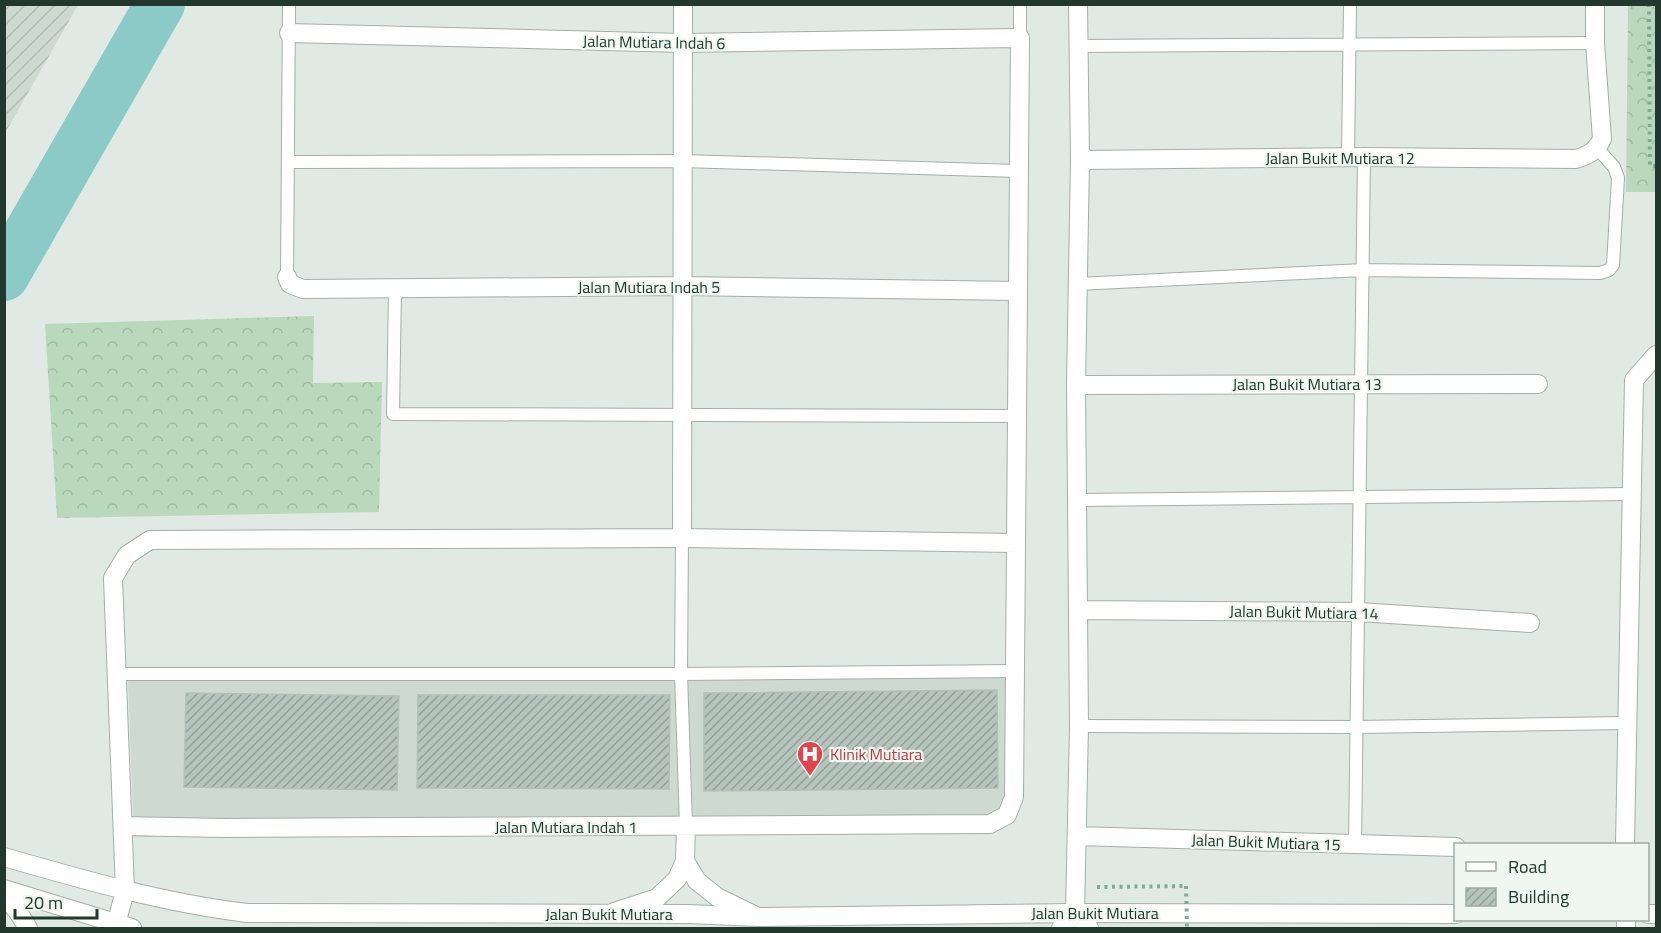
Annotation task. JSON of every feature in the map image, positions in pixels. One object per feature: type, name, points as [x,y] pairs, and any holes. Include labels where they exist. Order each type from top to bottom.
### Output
[{"type":"street","points":[[682,538],[683,4]]},
{"type":"street","points":[[1078,4],[1080,160],[1076,385],[1079,726],[1076,913],[1089,928]]},
{"type":"street","points":[[1595,4],[1595,44],[1602,139],[1597,148]]},
{"type":"street","name":"Jalan Mutiara Indah 6","points":[[289,33],[683,43],[1020,38]]},
{"type":"street","points":[[1015,671],[1020,38]]},
{"type":"street","name":"Jalan Bukit Mutiara 12","points":[[1080,160],[1356,157],[1576,159],[1589,155],[1597,148]]},
{"type":"street","name":"Jalan Mutiara Indah 5","points":[[287,277],[290,284],[303,289],[682,286],[1018,291]]},
{"type":"street","points":[[1624,843],[1634,380],[1656,355]]},
{"type":"street","name":"Jalan Bukit Mutiara 13","points":[[1076,385],[1538,384]]},
{"type":"street","points":[[4,889],[121,927],[125,891],[113,578],[127,555],[150,540],[682,538],[1016,543]]},
{"type":"street","name":"Jalan Bukit Mutiara 14","points":[[1078,610],[1358,612],[1530,623]]},
{"type":"street","name":"Jalan Mutiara Indah 1","points":[[123,826],[224,828],[990,824],[1006,815],[1014,797],[1015,671]]},
{"type":"street","points":[[609,914],[657,898],[676,879],[685,861],[686,826]]},
{"type":"street","name":"Jalan Bukit Mutiara 15","points":[[1077,836],[1454,847]]},
{"type":"street","name":"Jalan Bukit Mutiara","points":[[4,857],[125,891],[214,909],[247,913],[609,914],[758,917],[1076,913],[1454,914]]},
{"type":"street","points":[[685,861],[697,881],[717,897],[758,917]]},
{"type":"street","points":[[4,896],[28,928]]},
{"type":"street","points":[[1061,928],[1076,913]]},
{"type":"lane","points":[[287,277],[289,4]]},
{"type":"lane","points":[[1020,4],[1020,38]]},
{"type":"lane","points":[[1350,4],[1350,44],[1363,270],[1355,845]]},
{"type":"lane","points":[[1078,46],[1595,44]]},
{"type":"lane","points":[[1077,284],[1363,270],[1600,273],[1609,270],[1613,265],[1618,178],[1614,167],[1597,148]]},
{"type":"lane","points":[[288,162],[683,161],[1019,171]]},
{"type":"lane","points":[[395,289],[393,414],[1017,416]]},
{"type":"lane","points":[[1078,500],[1631,494]]},
{"type":"lane","points":[[682,538],[681,674],[686,826]]},
{"type":"lane","points":[[116,674],[681,674],[1015,671]]},
{"type":"lane","points":[[1079,726],[1356,728],[1627,723]]},
{"type":"path","points":[[1649,4],[1650,166],[1656,166]]},
{"type":"path","points":[[1096,887],[1186,886],[1187,928]]},
{"type":"shaded area","points":[[4,5],[78,5],[5,133]]},
{"type":"shaded area","points":[[1005,676],[1005,827],[993,834],[134,837],[128,681]]},
{"type":"green space","points":[[1628,5],[1656,5],[1656,192],[1626,192]]},
{"type":"green space","points":[[314,316],[313,383],[382,382],[379,512],[57,518],[45,324]]},
{"type":"building","points":[[997,690],[998,788],[704,791],[704,693]]},
{"type":"building","points":[[186,693],[399,696],[397,790],[184,787]]},
{"type":"building","points":[[418,695],[670,695],[669,789],[417,788]]},
{"type":"waterway","points":[[4,276],[160,4]]},
{"type":"place","name":"Klinik Mutiara","points":[[810,777]]}]
